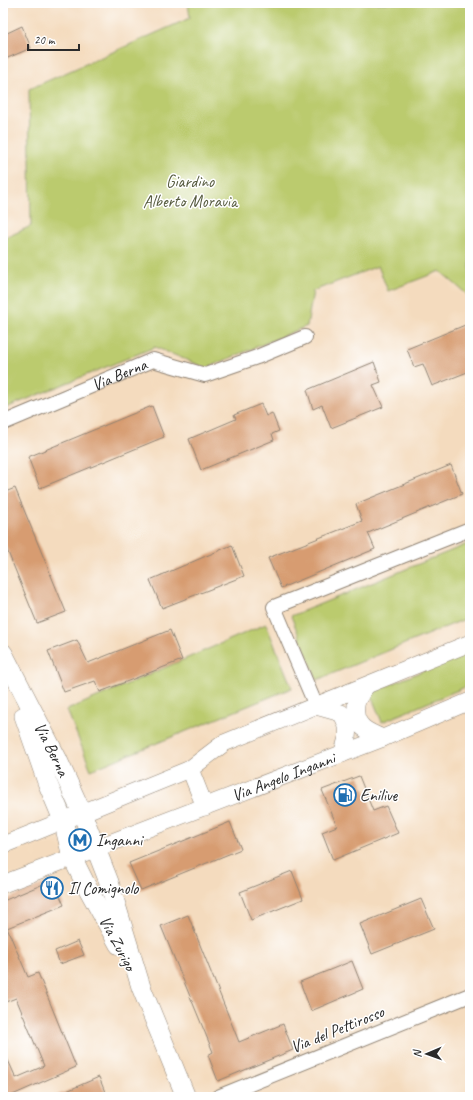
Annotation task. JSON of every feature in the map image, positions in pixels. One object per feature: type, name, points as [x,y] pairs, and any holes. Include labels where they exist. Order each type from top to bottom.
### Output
[{"type":"main road","name":"Via Berna","points":[[3,653],[57,758],[82,813],[95,849]]},
{"type":"main road","name":"Via Berna","points":[[3,653],[47,782],[63,820],[72,857]]},
{"type":"main road","name":"Via Zurigo","points":[[95,849],[109,882],[141,987],[186,1097]]},
{"type":"main road","name":"Via Zurigo","points":[[72,857],[141,987]]},
{"type":"street","name":"Via Berna","points":[[3,423],[153,360],[204,375],[257,357],[305,337]]},
{"type":"street","points":[[316,706],[274,607],[470,529]]},
{"type":"street","points":[[3,845],[190,769],[224,743],[470,643]]},
{"type":"street","points":[[366,686],[356,705],[356,719],[367,732],[384,738]]},
{"type":"street","name":"Via Angelo Inganni","points":[[3,884],[384,738],[470,701]]},
{"type":"street","points":[[316,706],[341,713],[347,723],[348,737],[342,754]]},
{"type":"street","points":[[190,769],[205,807]]},
{"type":"street","name":"Via del Pettirosso","points":[[218,1097],[470,995]]},
{"type":"green space","name":"Giardino Alberto Moravia","points":[[188,3],[470,3],[470,297],[440,271],[388,291],[378,266],[313,291],[307,326],[206,368],[155,347],[3,409],[3,239],[31,226],[29,89],[190,18]]},
{"type":"green space","points":[[470,543],[470,617],[317,680],[291,616]]},
{"type":"green space","points":[[266,624],[292,688],[91,770],[67,710]]},
{"type":"green space","points":[[470,651],[470,685],[382,722],[370,693]]},
{"type":"building","points":[[22,26],[31,48],[3,60],[3,35]]},
{"type":"building","points":[[470,323],[470,371],[432,386],[423,364],[414,367],[407,349]]},
{"type":"building","points":[[374,362],[381,382],[373,385],[383,407],[331,428],[322,405],[313,409],[307,390]]},
{"type":"building","points":[[261,404],[266,416],[272,413],[279,431],[272,434],[274,440],[201,470],[189,439],[236,419],[234,415]]},
{"type":"building","points":[[152,406],[164,437],[40,488],[28,457]]},
{"type":"building","points":[[451,465],[462,494],[368,533],[375,549],[281,588],[268,558],[362,521],[356,504]]},
{"type":"building","points":[[15,488],[66,612],[37,623],[3,540],[3,493]]},
{"type":"building","points":[[232,545],[244,576],[162,608],[150,580]]},
{"type":"building","points":[[170,630],[182,660],[100,692],[95,681],[64,692],[48,651],[77,640],[88,663]]},
{"type":"building","points":[[359,776],[373,811],[386,806],[398,833],[333,860],[322,832],[337,826],[322,790]]},
{"type":"building","points":[[230,822],[241,849],[141,890],[129,863]]},
{"type":"building","points":[[292,871],[303,899],[251,920],[240,892]]},
{"type":"building","points":[[53,880],[64,905],[7,928],[28,977],[38,973],[76,1067],[8,1097],[3,1097],[3,1049],[16,1078],[44,1066],[16,998],[3,1003],[3,901]]},
{"type":"building","points":[[421,899],[434,929],[372,954],[360,924]]},
{"type":"building","points":[[188,915],[239,1042],[283,1024],[293,1050],[218,1081],[208,1055],[213,1052],[161,926]]},
{"type":"building","points":[[78,941],[84,955],[60,964],[55,951]]},
{"type":"building","points":[[352,961],[363,989],[311,1011],[300,982]]},
{"type":"building","points":[[99,1077],[107,1097],[53,1097]]},
{"type":"place","name":"Enilive","points":[[345,795]]},
{"type":"place","name":"Inganni","points":[[80,840]]},
{"type":"place","name":"Il Comignolo","points":[[52,888]]}]
